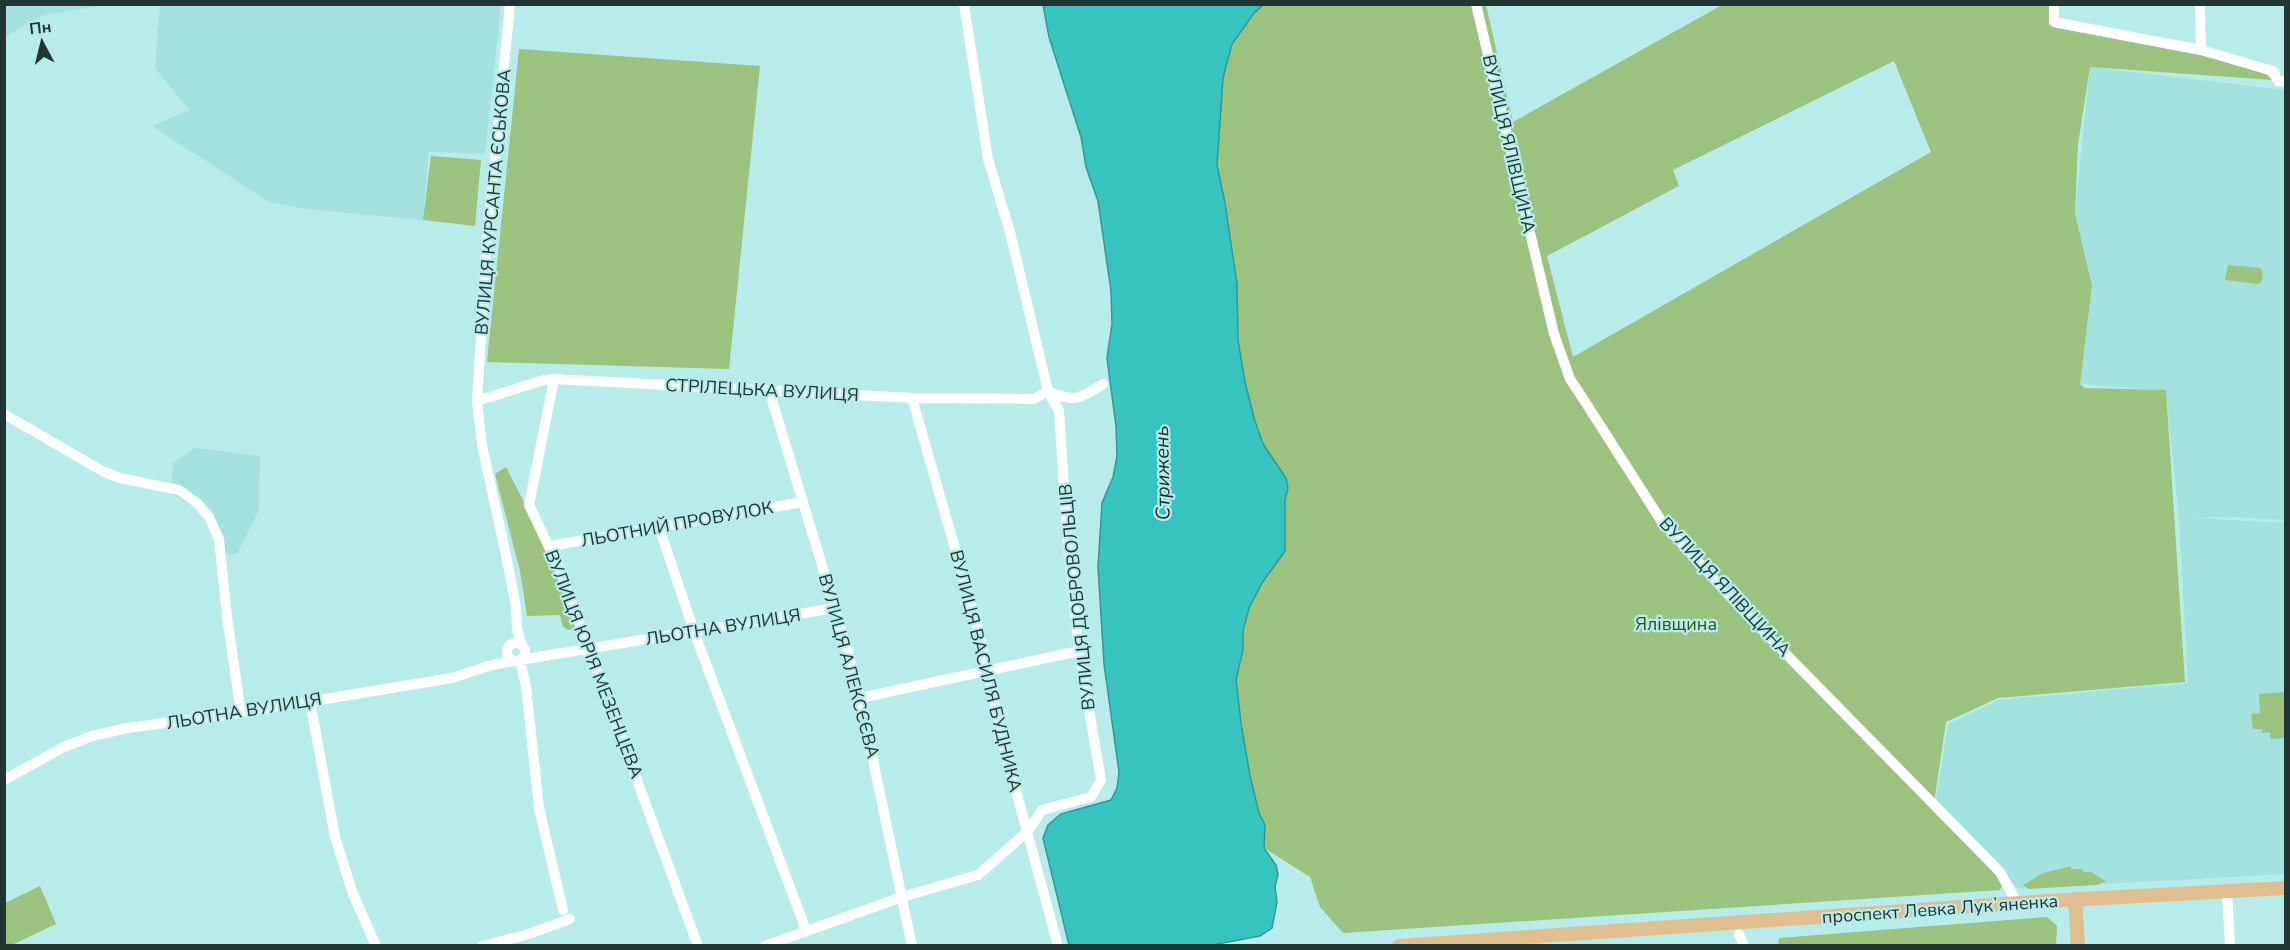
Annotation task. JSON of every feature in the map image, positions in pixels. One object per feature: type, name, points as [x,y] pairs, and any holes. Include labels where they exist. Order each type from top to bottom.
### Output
[{"type":"main road","name":"проспект Левка Лукʼяненка","points":[[1400,945],[2075,899],[2286,888]]},
{"type":"main road","points":[[2075,899],[2078,945]]},
{"type":"street","name":"ВУЛИЦЯ КУРСАНТА ЄСЬКОВА","points":[[477,401],[487,239],[510,4]]},
{"type":"street","points":[[964,4],[988,159],[1010,232],[1048,390],[1064,399],[1082,397],[1103,384]]},
{"type":"street","name":"ВУЛИЦЯ ЯЛІВЩИНА","points":[[1476,4],[1554,334],[1574,387],[1662,522],[1736,603],[2000,872],[2017,903]]},
{"type":"street","points":[[2054,4],[2054,22],[2201,50],[2273,71],[2278,81],[2286,82]]},
{"type":"street","points":[[2200,4],[2201,50]]},
{"type":"street","name":"СТРІЛЕЦЬКА ВУЛИЦЯ","points":[[477,401],[554,379],[912,398],[1034,399],[1048,390]]},
{"type":"street","name":"ВУЛИЦЯ ЮРІЯ МЕЗЕНЦЕВА","points":[[554,379],[530,505],[550,546],[698,945]]},
{"type":"street","name":"ВУЛИЦЯ АЛЕКСЄЄВА","points":[[769,390],[861,699],[912,945]]},
{"type":"street","name":"ВУЛИЦЯ ДОБРОВОЛЬЦІВ","points":[[765,945],[902,897],[978,875],[1028,831],[1042,810],[1091,797],[1101,780],[1079,651],[1068,548],[1059,411],[1048,390]]},
{"type":"street","name":"ВУЛИЦЯ ВАСИЛЯ БУДНИКА","points":[[912,398],[980,636],[1003,743],[1058,945]]},
{"type":"street","points":[[477,401],[482,445],[523,646],[524,656],[518,660]]},
{"type":"street","points":[[4,414],[104,472],[126,480],[179,490],[197,503],[209,518],[219,539],[227,617],[241,713]]},
{"type":"street","name":"ЛЬОТНИЙ ПРОВУЛОК","points":[[550,546],[803,502]]},
{"type":"street","points":[[659,527],[695,632],[806,930]]},
{"type":"street","name":"ЛЬОТНА ВУЛИЦЯ","points":[[4,780],[64,747],[92,736],[452,678],[492,665],[539,656],[588,650],[835,608]]},
{"type":"street","name":"ЛЬОТНА ВУЛИЦЯ","points":[[492,665],[509,647],[518,629]]},
{"type":"street","points":[[518,660],[508,657],[509,647],[516,643],[539,656]]},
{"type":"street","points":[[861,699],[1079,651]]},
{"type":"street","points":[[482,945],[526,935],[566,915],[539,808],[526,686],[518,660]]},
{"type":"street","points":[[310,701],[335,837],[353,894],[376,945]]},
{"type":"street","points":[[2228,891],[2230,945]]},
{"type":"street","points":[[1739,934],[1744,945]]},
{"type":"shaded area","points":[[5,4],[105,5],[45,15],[5,36]]},
{"type":"shaded area","points":[[160,5],[501,5],[485,154],[430,152],[429,148],[423,220],[307,209],[269,202],[152,126],[190,110],[155,69]]},
{"type":"shaded area","points":[[2090,67],[2285,90],[2285,520],[2236,517],[2194,518],[2285,523],[2285,874],[2019,889],[1936,800],[1948,724],[1999,700],[2188,683],[2179,518],[2166,391],[2080,384],[2092,286],[2075,213]]},
{"type":"shaded area","points":[[195,448],[260,456],[259,510],[237,554],[225,554],[208,520],[193,506],[170,493],[173,463]]},
{"type":"green space","name":"Ялівщина","points":[[1263,5],[1486,5],[1513,122],[1722,5],[2056,5],[2057,28],[2227,60],[2263,71],[2272,80],[2090,67],[2078,144],[2075,213],[2092,286],[2080,384],[2085,388],[2166,390],[2185,682],[1998,698],[1946,722],[1933,810],[2004,881],[2000,890],[1343,933],[1320,907],[1310,877],[1264,848],[1265,825],[1259,813],[1250,776],[1236,680],[1243,650],[1243,631],[1249,608],[1262,583],[1285,551],[1285,500],[1288,488],[1286,478],[1263,444],[1245,382],[1238,340],[1237,284],[1217,165],[1223,78],[1232,44],[1254,13]],"holes":[[[1894,61],[1931,152],[1573,357],[1547,256],[1679,186],[1673,170]]]},
{"type":"green space","points":[[519,49],[760,66],[729,369],[487,362]]},
{"type":"green space","points":[[431,156],[481,160],[475,226],[423,220]]},
{"type":"green space","points":[[2228,265],[2261,268],[2262,282],[2258,284],[2225,280]]},
{"type":"green space","points":[[506,467],[548,549],[575,627],[569,630],[563,627],[560,615],[527,616],[520,571],[495,474]]},
{"type":"green space","points":[[2285,692],[2285,738],[2271,739],[2270,732],[2262,733],[2262,729],[2253,729],[2251,714],[2260,713],[2259,694]]},
{"type":"green space","points":[[2071,866],[2071,869],[2083,869],[2083,872],[2091,872],[2106,881],[2097,885],[2029,889],[2023,885],[2043,873]]},
{"type":"green space","points":[[40,886],[56,924],[12,945],[5,945],[5,903]]},
{"type":"green space","points":[[2047,917],[2057,926],[2056,945],[1778,945],[1779,938]]},
{"type":"water","name":"Стрижень","points":[[1043,5],[1263,5],[1254,13],[1232,44],[1223,78],[1217,165],[1237,284],[1238,340],[1245,382],[1263,444],[1286,478],[1288,488],[1285,500],[1285,551],[1262,583],[1249,608],[1243,631],[1243,650],[1236,680],[1250,776],[1259,813],[1265,825],[1264,848],[1276,865],[1278,874],[1275,887],[1277,902],[1272,928],[1260,936],[1212,945],[1069,945],[1043,838],[1048,825],[1061,814],[1111,800],[1117,788],[1119,772],[1104,664],[1098,567],[1102,503],[1113,477],[1117,456],[1116,426],[1107,358],[1112,324],[1111,291],[1098,201],[1086,167],[1081,137],[1049,37]]}]
